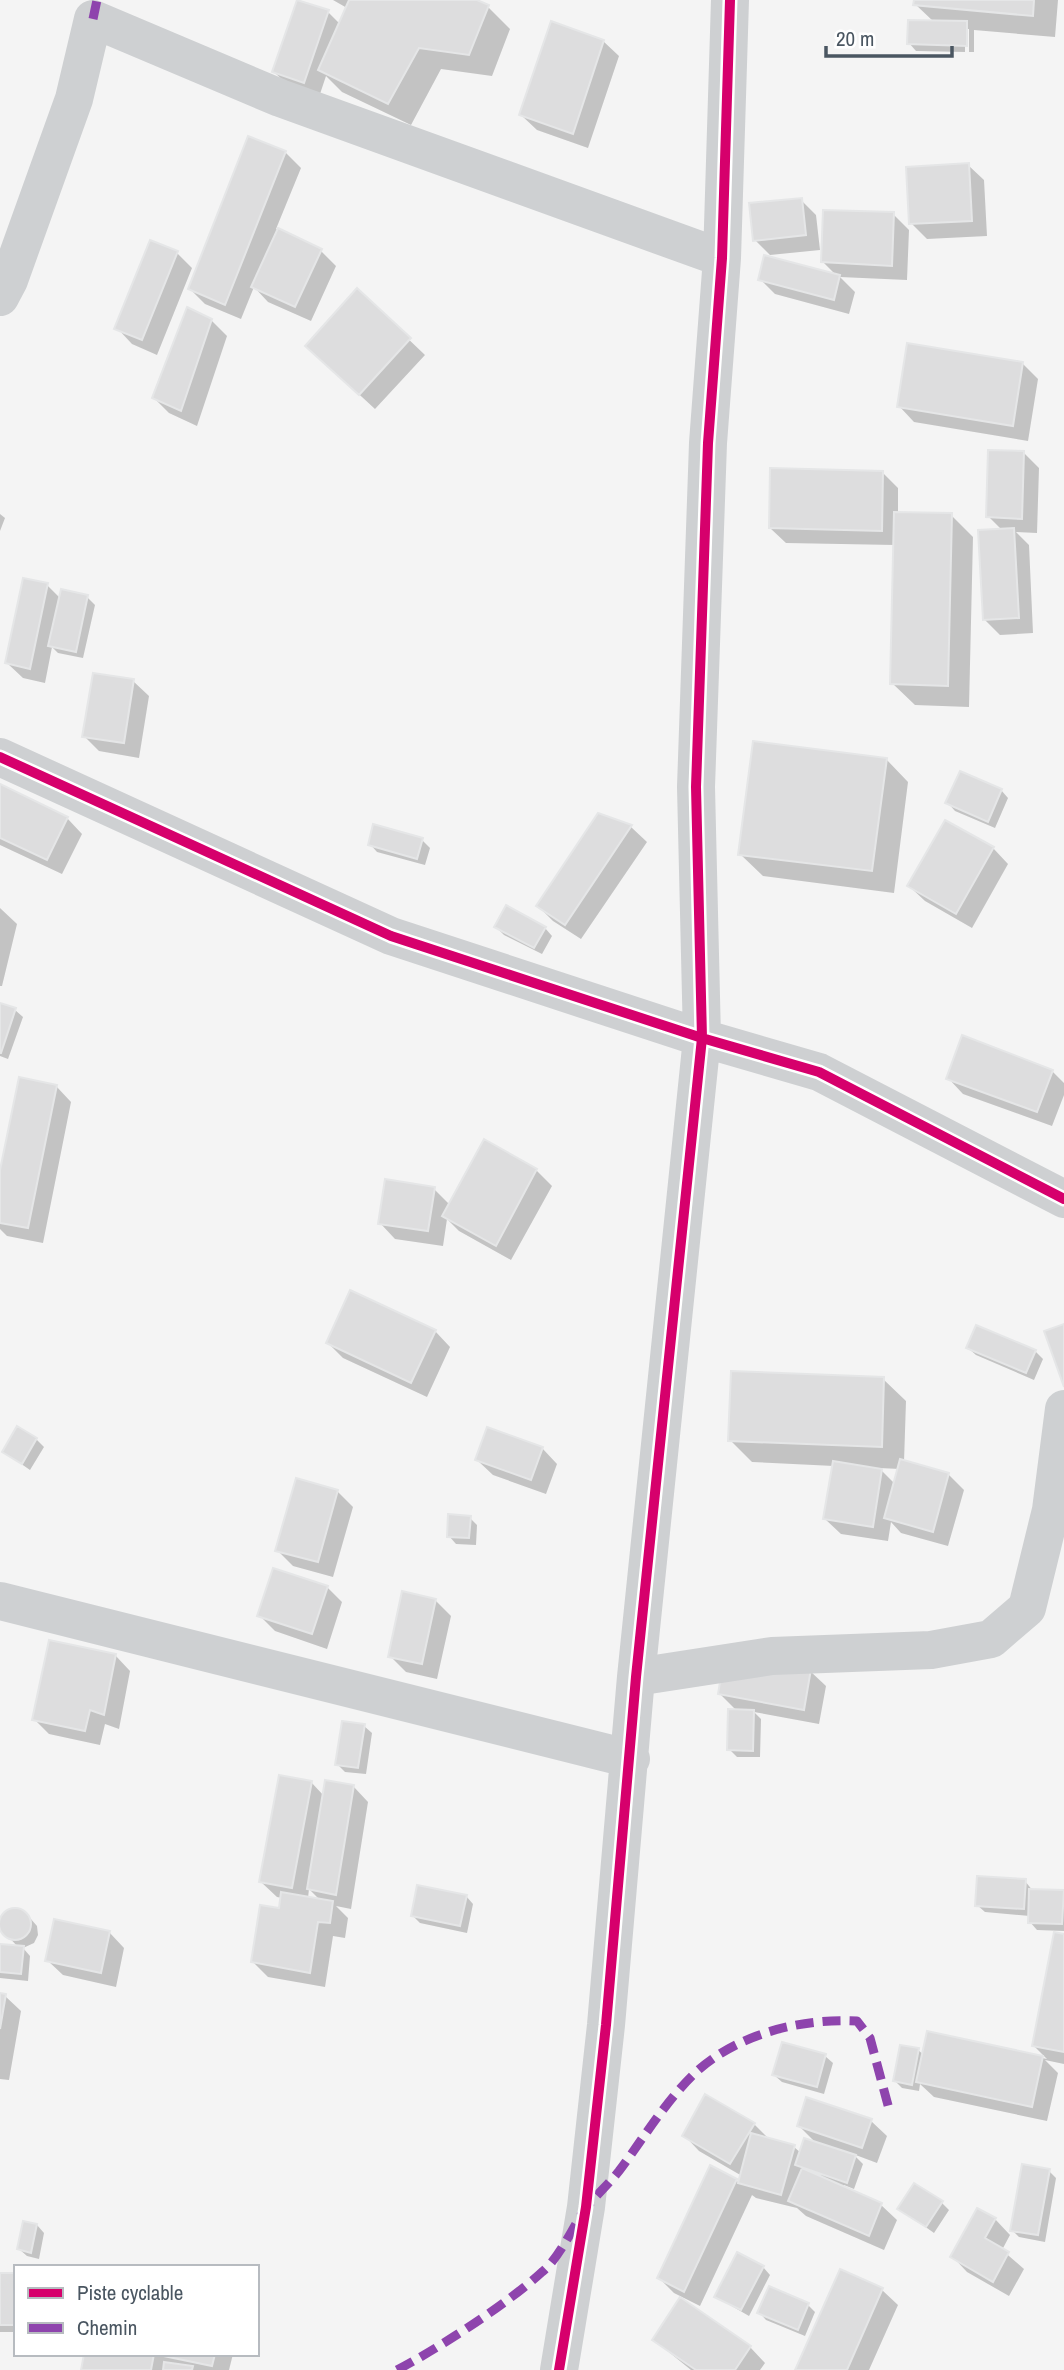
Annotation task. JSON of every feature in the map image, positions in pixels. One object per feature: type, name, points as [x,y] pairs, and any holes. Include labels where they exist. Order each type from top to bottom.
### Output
[{"type":"street","points":[[559,2370],[586,2207],[631,1759],[636,1677],[702,1038],[696,787],[708,443],[722,258],[730,0]]},
{"type":"street","points":[[0,297],[74,99],[93,19],[280,98],[722,258]]},
{"type":"street","points":[[0,757],[391,936],[702,1038],[820,1072],[1064,1199]]},
{"type":"street","points":[[636,1677],[772,1656],[931,1650],[990,1639],[1027,1608],[1051,1510],[1064,1409]]},
{"type":"street","points":[[0,1601],[631,1759]]},
{"type":"building","points":[[297,0],[329,10],[304,83],[272,72]]},
{"type":"building","points":[[349,0],[477,0],[489,5],[469,55],[419,48],[388,104],[318,70]]},
{"type":"building","points":[[914,0],[1034,0],[1033,16],[913,5]]},
{"type":"building","points":[[908,20],[967,21],[967,46],[907,44]]},
{"type":"building","points":[[551,21],[604,40],[573,134],[519,115]]},
{"type":"building","points":[[248,136],[286,151],[225,305],[188,289]]},
{"type":"building","points":[[969,163],[972,221],[909,224],[906,167]]},
{"type":"building","points":[[802,198],[806,235],[753,241],[749,203]]},
{"type":"building","points":[[823,210],[894,212],[892,266],[821,262]]},
{"type":"building","points":[[278,228],[322,249],[295,307],[251,287]]},
{"type":"building","points":[[150,240],[178,251],[142,340],[114,329]]},
{"type":"building","points":[[764,255],[840,275],[834,300],[758,280]]},
{"type":"building","points":[[357,288],[411,338],[359,395],[305,346]]},
{"type":"building","points":[[187,307],[212,319],[181,411],[152,398]]},
{"type":"building","points":[[907,343],[1023,362],[1013,426],[897,407]]},
{"type":"building","points":[[988,450],[1024,451],[1022,519],[986,517]]},
{"type":"building","points":[[770,468],[883,471],[882,531],[769,528]]},
{"type":"building","points":[[894,512],[952,513],[948,686],[890,684]]},
{"type":"building","points":[[1014,528],[1019,618],[983,620],[978,530]]},
{"type":"building","points":[[23,578],[48,583],[30,669],[5,663]]},
{"type":"building","points":[[61,589],[88,595],[76,652],[48,646]]},
{"type":"building","points":[[93,673],[134,679],[124,743],[82,737]]},
{"type":"building","points":[[753,741],[887,758],[872,871],[738,855]]},
{"type":"building","points":[[960,771],[1002,789],[988,822],[945,803]]},
{"type":"building","points":[[0,784],[68,817],[47,860],[0,838]]},
{"type":"building","points":[[598,813],[632,825],[565,925],[536,906]]},
{"type":"building","points":[[945,820],[994,847],[956,914],[907,886]]},
{"type":"building","points":[[373,824],[423,838],[417,859],[368,845]]},
{"type":"building","points":[[506,905],[546,927],[534,948],[494,927]]},
{"type":"building","points":[[0,1003],[16,1008],[1,1053],[0,1053]]},
{"type":"building","points":[[962,1035],[1053,1070],[1037,1112],[946,1079]]},
{"type":"building","points":[[19,1077],[57,1085],[28,1228],[0,1223],[0,1170]]},
{"type":"building","points":[[484,1139],[537,1169],[496,1246],[442,1216]]},
{"type":"building","points":[[385,1179],[435,1187],[428,1231],[378,1224]]},
{"type":"building","points":[[350,1290],[436,1330],[411,1383],[326,1343]]},
{"type":"building","points":[[1064,1324],[1064,1387],[1044,1331]]},
{"type":"building","points":[[976,1325],[1036,1350],[1026,1373],[966,1348]]},
{"type":"building","points":[[731,1371],[884,1377],[882,1447],[728,1441]]},
{"type":"building","points":[[17,1426],[37,1438],[22,1464],[2,1452]]},
{"type":"building","points":[[487,1427],[543,1447],[531,1480],[475,1460]]},
{"type":"building","points":[[900,1459],[949,1473],[933,1532],[884,1518]]},
{"type":"building","points":[[833,1461],[882,1469],[873,1527],[823,1519]]},
{"type":"building","points":[[296,1478],[338,1490],[318,1562],[275,1551]]},
{"type":"building","points":[[448,1514],[471,1516],[469,1538],[447,1537]]},
{"type":"building","points":[[273,1568],[328,1586],[312,1634],[257,1616]]},
{"type":"building","points":[[402,1591],[436,1599],[422,1664],[388,1657]]},
{"type":"building","points":[[49,1640],[116,1654],[104,1715],[90,1710],[85,1731],[32,1720]]},
{"type":"building","points":[[725,1653],[811,1669],[804,1710],[718,1694]]},
{"type":"building","points":[[728,1709],[754,1710],[753,1751],[727,1750]]},
{"type":"building","points":[[342,1721],[365,1724],[358,1768],[335,1765]]},
{"type":"building","points":[[279,1775],[312,1781],[292,1888],[259,1882]]},
{"type":"building","points":[[325,1780],[354,1785],[336,1895],[307,1889]]},
{"type":"building","points":[[977,1876],[1026,1879],[1024,1909],[975,1906]]},
{"type":"building","points":[[417,1885],[467,1895],[460,1926],[411,1916]]},
{"type":"building","points":[[1029,1889],[1064,1890],[1062,1924],[1028,1923]]},
{"type":"building","points":[[281,1892],[333,1901],[330,1923],[318,1922],[310,1973],[251,1962],[260,1905],[279,1908]]},
{"type":"building","points":[[15,1908],[26,1913],[31,1924],[26,1935],[15,1940],[4,1935],[-1,1924],[4,1913]]},
{"type":"building","points":[[54,1919],[110,1931],[101,1973],[45,1961]]},
{"type":"building","points":[[1054,1932],[1064,1934],[1064,2052],[1032,2046]]},
{"type":"building","points":[[0,1944],[24,1946],[21,1974],[0,1972]]},
{"type":"building","points":[[0,1993],[6,1994],[0,2029]]},
{"type":"building","points":[[927,2031],[1043,2056],[1032,2107],[916,2082]]},
{"type":"building","points":[[782,2042],[826,2054],[817,2087],[772,2075]]},
{"type":"building","points":[[900,2045],[919,2048],[912,2085],[893,2081]]},
{"type":"building","points":[[705,2094],[755,2123],[730,2164],[682,2136]]},
{"type":"building","points":[[806,2097],[872,2119],[862,2148],[797,2126]]},
{"type":"building","points":[[751,2133],[795,2145],[781,2195],[738,2183]]},
{"type":"building","points":[[804,2138],[856,2155],[847,2183],[795,2165]]},
{"type":"building","points":[[1022,2164],[1050,2169],[1038,2235],[1010,2231]]},
{"type":"building","points":[[710,2165],[737,2179],[684,2292],[657,2278]]},
{"type":"building","points":[[802,2168],[882,2203],[869,2236],[788,2201]]},
{"type":"building","points":[[914,2183],[943,2201],[926,2227],[897,2209]]},
{"type":"building","points":[[977,2208],[996,2218],[985,2238],[1009,2252],[993,2282],[950,2257]]},
{"type":"building","points":[[23,2221],[37,2224],[31,2253],[17,2249]]},
{"type":"building","points":[[737,2252],[764,2266],[741,2310],[714,2297]]},
{"type":"building","points":[[840,2269],[883,2288],[847,2370],[795,2370]]},
{"type":"building","points":[[0,2273],[14,2273],[14,2325],[0,2325]]},
{"type":"building","points":[[769,2286],[809,2303],[798,2330],[757,2313]]},
{"type":"building","points":[[680,2297],[751,2346],[735,2370],[696,2370],[652,2340]]},
{"type":"building","points":[[84,2356],[154,2356],[151,2370],[81,2370]]},
{"type":"building","points":[[164,2356],[214,2356],[212,2366]]},
{"type":"building","points":[[164,2362],[193,2366],[192,2370],[163,2370]]},
{"type":"marked path","points":[[93,19],[97,0]]},
{"type":"marked path","points":[[397,2370],[492,2311],[548,2266],[584,2211],[619,2171],[673,2096],[694,2074],[729,2048],[770,2031],[792,2026],[814,2022],[857,2021],[870,2038],[889,2109]]},
{"type":"cycle path","points":[[559,2370],[586,2207],[606,2025],[636,1677],[702,1038],[696,787],[708,443],[722,258],[730,0]]},
{"type":"cycle path","points":[[0,757],[391,936],[702,1038],[819,1072],[1064,1199]]}]
